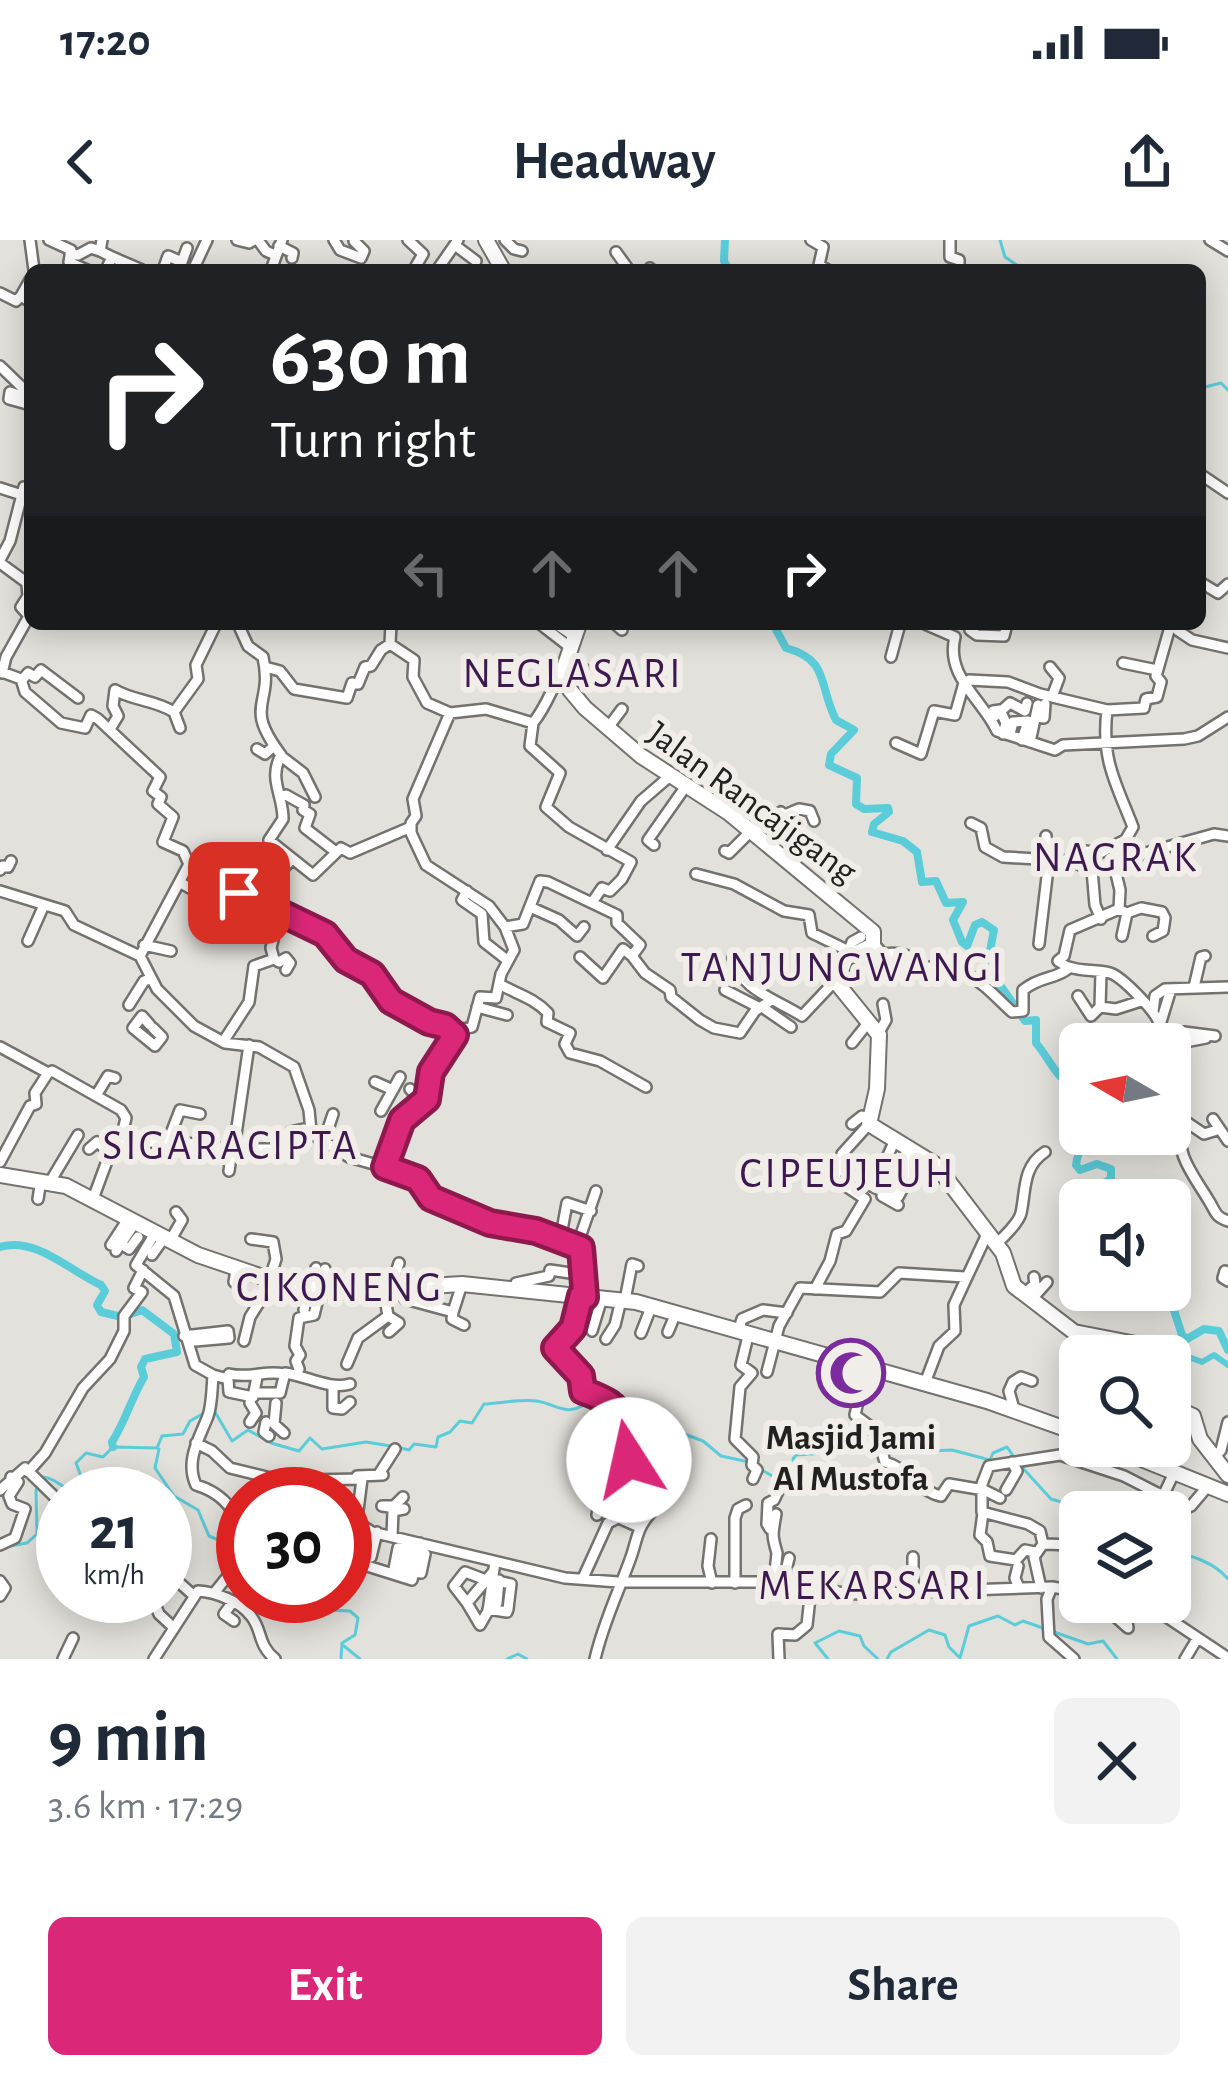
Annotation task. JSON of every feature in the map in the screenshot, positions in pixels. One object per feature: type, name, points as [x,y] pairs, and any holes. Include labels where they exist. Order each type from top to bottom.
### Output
[{"type":"main road","points":[[564,668],[575,636]]},
{"type":"main road","name":"Jalan Rancajigang","points":[[564,668],[578,701],[607,729],[678,788],[751,831],[865,922],[873,932],[868,940]]},
{"type":"main road","points":[[868,940],[842,963],[836,980],[873,1028],[877,1089],[863,1122],[906,1162],[936,1165],[992,1238],[1012,1283],[1080,1335]]},
{"type":"main road","points":[[3,1171],[102,1201],[146,1232],[239,1277],[377,1283],[399,1294],[462,1284],[596,1295],[652,1305],[841,1368],[896,1372],[1059,1425]]},
{"type":"main road","points":[[1191,1415],[1201,1439],[1228,1475]]},
{"type":"main road","points":[[1172,1468],[1228,1494]]},
{"type":"street","points":[[50,240],[78,255],[101,245],[127,264]]},
{"type":"street","points":[[72,264],[71,241],[78,240]]},
{"type":"street","points":[[237,240],[278,245],[293,253],[292,258]]},
{"type":"street","points":[[334,240],[337,248],[352,250]]},
{"type":"street","points":[[408,240],[423,254],[417,264]]},
{"type":"street","points":[[506,240],[522,251]]},
{"type":"street","points":[[812,240],[823,247],[819,264]]},
{"type":"street","points":[[950,240],[950,257],[959,264]]},
{"type":"street","points":[[1215,241],[1228,251]]},
{"type":"street","points":[[457,243],[476,261]]},
{"type":"street","points":[[165,264],[168,256],[182,262],[188,248]]},
{"type":"street","points":[[606,260],[619,250],[626,264]]},
{"type":"street","points":[[109,264],[112,256]]},
{"type":"street","points":[[24,496],[0,562],[24,581]]},
{"type":"street","points":[[22,680],[1,674],[24,623]]},
{"type":"street","points":[[174,712],[186,689],[197,680],[196,665],[212,630]]},
{"type":"street","points":[[241,630],[248,646],[262,656],[265,668],[258,715],[278,751],[306,776],[315,797]]},
{"type":"street","points":[[390,644],[391,630]]},
{"type":"street","points":[[891,657],[898,630]]},
{"type":"street","points":[[971,630],[977,635],[1004,636],[1006,630]]},
{"type":"street","points":[[1004,733],[1001,711],[1010,703],[1108,710],[1144,707],[1146,698],[1158,695],[1157,670],[1168,630]]},
{"type":"street","points":[[1181,630],[1192,640],[1228,648]]},
{"type":"street","points":[[957,634],[954,667],[964,683],[1004,733],[1025,740]]},
{"type":"street","points":[[265,668],[280,670],[294,689],[347,698],[352,683],[358,685],[365,668],[390,644]]},
{"type":"street","points":[[390,644],[414,660],[412,676],[425,702],[450,713],[502,706],[532,723]]},
{"type":"street","points":[[1123,663],[1157,670]]},
{"type":"street","points":[[1004,733],[1010,734],[1013,722],[1030,706],[1058,690],[1058,677],[1050,667]]},
{"type":"street","points":[[564,668],[547,696],[546,708],[532,723],[530,746],[560,773],[545,807],[632,862],[621,881],[610,891],[602,888],[593,901]]},
{"type":"street","points":[[568,685],[584,669]]},
{"type":"street","points":[[22,680],[42,670],[74,696],[53,715]]},
{"type":"street","points":[[22,680],[25,692],[62,724],[85,728],[92,715],[159,776],[154,781],[154,791],[161,796],[158,804],[172,817],[163,842],[179,849],[189,864],[142,951],[160,1019],[162,1037],[156,1045],[133,1028],[142,1016],[160,1019],[275,1056],[295,1067],[311,1131]]},
{"type":"street","points":[[896,743],[921,754],[934,711],[955,715],[964,683],[970,680],[1003,681],[1043,718],[1036,720],[1025,740]]},
{"type":"street","points":[[110,729],[118,717],[113,706],[116,690],[174,712],[180,728]]},
{"type":"street","points":[[1030,706],[1016,737],[1054,750],[1064,745],[1196,737],[1223,720],[1225,734]]},
{"type":"street","points":[[607,729],[622,709]]},
{"type":"street","points":[[1108,710],[1108,769],[1133,824],[1113,862],[1122,936]]},
{"type":"street","points":[[278,751],[274,789],[280,797],[283,822],[264,840],[313,875],[342,848],[350,854],[411,827],[416,816],[413,799],[450,713]]},
{"type":"street","points":[[1036,720],[1052,728]]},
{"type":"street","points":[[257,749],[265,754],[278,751]]},
{"type":"street","points":[[607,850],[641,801],[678,788]]},
{"type":"street","points":[[654,845],[648,840],[678,788]]},
{"type":"street","points":[[280,797],[286,795],[304,805],[303,810],[310,814],[305,828],[336,853]]},
{"type":"street","points":[[729,858],[751,831],[781,812],[810,811],[814,821]]},
{"type":"street","points":[[979,823],[984,846],[1003,857],[1071,861],[1092,870]]},
{"type":"street","points":[[385,1167],[402,1120],[422,1103],[436,1060],[460,1029],[472,1027],[480,997],[496,998],[514,950],[489,906],[426,865],[411,827]]},
{"type":"street","points":[[1113,862],[1214,834],[1228,836]]},
{"type":"street","points":[[1039,944],[1037,921],[1049,860],[1046,836]]},
{"type":"street","points":[[1071,861],[1078,850],[1095,853],[1127,839]]},
{"type":"street","points":[[997,853],[1000,840]]},
{"type":"street","points":[[171,861],[179,849]]},
{"type":"street","points":[[1095,853],[1095,905],[1101,919]]},
{"type":"street","points":[[181,884],[217,912],[274,879],[291,860]]},
{"type":"street","points":[[0,870],[11,861]]},
{"type":"street","points":[[696,874],[734,884],[784,910],[809,915],[812,933],[851,952]]},
{"type":"street","points":[[505,927],[524,924],[540,881],[617,915],[617,923],[639,943],[632,956]]},
{"type":"street","points":[[252,888],[268,906],[325,934],[346,960],[372,974],[391,1001],[455,1035]]},
{"type":"street","points":[[467,891],[461,900],[482,914],[484,943],[507,960]]},
{"type":"street","points":[[0,892],[70,911],[74,925],[142,951],[171,951]]},
{"type":"street","points":[[28,941],[44,905]]},
{"type":"street","points":[[530,907],[559,920],[577,936],[584,927]]},
{"type":"street","points":[[1037,921],[1060,932],[1141,908],[1162,912],[1165,918],[1163,932],[1154,936]]},
{"type":"street","points":[[274,959],[273,934],[280,911]]},
{"type":"street","points":[[1060,932],[1065,955],[1058,962],[1124,980],[1159,1023]]},
{"type":"street","points":[[868,940],[883,954],[899,952],[916,958],[923,967],[946,967],[977,976],[1020,1012],[1023,990],[1038,978],[1059,975],[1069,967]]},
{"type":"street","points":[[580,957],[606,983],[623,949],[671,991],[671,997],[705,1023],[730,1033],[740,1034],[764,1005]]},
{"type":"street","points":[[1194,987],[1205,956]]},
{"type":"street","points":[[274,959],[285,958],[290,963],[286,970]]},
{"type":"street","points":[[734,958],[738,974],[790,1027]]},
{"type":"street","points":[[223,1042],[252,994],[254,967],[274,959]]},
{"type":"street","points":[[1078,996],[1088,1015],[1094,1015],[1101,1003],[1102,973]]},
{"type":"street","points":[[1161,1023],[1178,974]]},
{"type":"street","points":[[129,1005],[150,979]]},
{"type":"street","points":[[725,990],[803,1016],[836,980]]},
{"type":"street","points":[[499,984],[516,995],[536,999],[548,1013],[547,1022],[570,1034],[565,1045],[570,1053],[600,1061],[646,1087]]},
{"type":"street","points":[[1153,1012],[1156,996],[1175,989],[1228,987]]},
{"type":"street","points":[[1101,1003],[1116,1009],[1141,1000]]},
{"type":"street","points":[[853,1043],[886,1020],[883,1004]]},
{"type":"street","points":[[477,1007],[507,1015]]},
{"type":"street","points":[[1191,1042],[1210,1036]]},
{"type":"street","points":[[0,1047],[48,1073]]},
{"type":"street","points":[[229,1171],[249,1049]]},
{"type":"street","points":[[2,1148],[7,1151],[29,1106],[36,1105],[36,1090],[52,1070],[122,1110],[126,1119],[121,1138],[126,1145]]},
{"type":"street","points":[[97,1094],[108,1076],[115,1078]]},
{"type":"street","points":[[381,1111],[400,1078]]},
{"type":"street","points":[[376,1082],[409,1115]]},
{"type":"street","points":[[410,1089],[422,1103]]},
{"type":"street","points":[[168,1141],[180,1110],[200,1114]]},
{"type":"street","points":[[324,1141],[333,1114]]},
{"type":"street","points":[[863,1122],[835,1182],[863,1186]]},
{"type":"street","points":[[1191,1125],[1202,1133],[1215,1124],[1228,1141]]},
{"type":"street","points":[[102,1201],[112,1154],[126,1145],[168,1141],[280,1149],[292,1130],[311,1131],[349,1157],[418,1179],[431,1198],[490,1223],[536,1231],[577,1246],[583,1251],[584,1275],[596,1295],[592,1331]]},
{"type":"street","points":[[226,1134],[230,1148]]},
{"type":"street","points":[[38,1199],[36,1183],[81,1143],[97,1142],[112,1154]]},
{"type":"street","points":[[2,1148],[3,1171]]},
{"type":"street","points":[[925,1383],[939,1346],[955,1331],[955,1305],[965,1277],[992,1238],[1020,1216],[1034,1160],[1045,1152]]},
{"type":"street","points":[[1184,1155],[1187,1171],[1218,1217],[1228,1221]]},
{"type":"street","points":[[863,1186],[868,1177],[892,1194],[906,1162]]},
{"type":"street","points":[[815,1289],[837,1234],[846,1231],[852,1212],[866,1198],[854,1176],[838,1168]]},
{"type":"street","points":[[577,1246],[596,1191]]},
{"type":"street","points":[[560,1240],[571,1199],[592,1206]]},
{"type":"street","points":[[134,1202],[152,1255]]},
{"type":"street","points":[[146,1232],[130,1249],[114,1243],[174,1217]]},
{"type":"street","points":[[565,1220],[584,1225]]},
{"type":"street","points":[[146,1232],[136,1263],[174,1296],[196,1367],[228,1379]]},
{"type":"street","points":[[244,1341],[276,1259],[273,1242],[251,1239]]},
{"type":"street","points":[[399,1263],[399,1294]]},
{"type":"street","points":[[606,1340],[632,1265]]},
{"type":"street","points":[[28,1472],[45,1454],[83,1387],[124,1332],[127,1302],[142,1292],[134,1288],[143,1270]]},
{"type":"street","points":[[514,1291],[516,1283],[536,1281],[549,1276],[550,1270],[584,1275]]},
{"type":"street","points":[[767,1372],[800,1288],[872,1286],[883,1291],[901,1273],[965,1277]]},
{"type":"street","points":[[1028,1297],[1034,1277]]},
{"type":"street","points":[[304,1310],[314,1282]]},
{"type":"street","points":[[300,1362],[295,1346],[299,1318],[314,1315],[314,1282]]},
{"type":"street","points":[[1028,1297],[1047,1282]]},
{"type":"street","points":[[462,1284],[452,1318],[464,1325]]},
{"type":"street","points":[[399,1294],[453,1312]]},
{"type":"street","points":[[388,1316],[387,1302],[399,1294]]},
{"type":"street","points":[[544,1360],[596,1295]]},
{"type":"street","points":[[641,1333],[652,1305]]},
{"type":"street","points":[[753,1479],[757,1470],[735,1440],[740,1388],[752,1373],[741,1365],[742,1319],[763,1310],[787,1313]]},
{"type":"street","points":[[668,1332],[676,1312]]},
{"type":"street","points":[[388,1316],[399,1323],[389,1332]]},
{"type":"street","points":[[347,1364],[359,1336],[388,1316]]},
{"type":"street","points":[[936,1332],[942,1329],[950,1335]]},
{"type":"street","points":[[555,1348],[581,1376],[583,1391],[607,1398],[623,1415],[628,1424],[623,1436],[634,1448],[629,1475],[635,1480]]},
{"type":"street","points":[[876,1437],[855,1413],[858,1402],[868,1396],[868,1382],[877,1370]]},
{"type":"street","points":[[268,1437],[284,1373]]},
{"type":"street","points":[[278,1398],[228,1392],[228,1374],[284,1373],[333,1387],[350,1384]]},
{"type":"street","points":[[213,1376],[212,1411],[196,1443],[191,1467],[194,1482],[216,1494]]},
{"type":"street","points":[[250,1422],[256,1413],[250,1402],[257,1377]]},
{"type":"street","points":[[1014,1409],[1009,1391],[1013,1382],[1021,1377],[1032,1381]]},
{"type":"street","points":[[333,1387],[334,1408],[342,1409],[350,1402]]},
{"type":"street","points":[[1215,1457],[1228,1422]]},
{"type":"street","points":[[270,1423],[284,1433]]},
{"type":"street","points":[[196,1443],[229,1467]]},
{"type":"street","points":[[372,1475],[381,1475],[395,1449]]},
{"type":"street","points":[[883,1454],[885,1462],[899,1466],[933,1495],[941,1496],[949,1484],[1003,1494],[1017,1471],[1016,1461]]},
{"type":"street","points":[[1059,1454],[989,1466],[982,1490],[980,1535],[991,1556],[1016,1560],[1025,1550],[1059,1546]]},
{"type":"street","points":[[1100,1467],[1155,1491]]},
{"type":"street","points":[[4,1482],[25,1468],[36,1480]]},
{"type":"street","points":[[1162,1491],[1172,1468]]},
{"type":"street","points":[[597,1515],[599,1499],[635,1480]]},
{"type":"street","points":[[595,1659],[619,1582],[650,1513],[634,1497],[635,1480]]},
{"type":"street","points":[[779,1582],[772,1522],[766,1525],[768,1503],[782,1481]]},
{"type":"street","points":[[0,1545],[16,1536],[25,1509],[12,1504],[9,1496],[18,1482],[4,1482]]},
{"type":"street","points":[[1191,1504],[1208,1486]]},
{"type":"street","points":[[584,1578],[602,1530],[614,1520],[612,1493]]},
{"type":"street","points":[[392,1536],[393,1511],[404,1508],[382,1507],[396,1505],[403,1497]]},
{"type":"street","points":[[735,1583],[735,1518],[746,1505]]},
{"type":"street","points":[[983,1513],[1037,1528],[1047,1631],[1074,1659]]},
{"type":"street","points":[[612,1515],[640,1527]]},
{"type":"street","points":[[372,1536],[379,1569]]},
{"type":"street","points":[[374,1538],[392,1536],[425,1554],[422,1572],[379,1569]]},
{"type":"street","points":[[711,1539],[712,1583]]},
{"type":"street","points":[[379,1569],[398,1548],[414,1548],[486,1593],[498,1628]]},
{"type":"street","points":[[913,1557],[913,1591]]},
{"type":"street","points":[[779,1582],[789,1558]]},
{"type":"street","points":[[1018,1566],[1019,1588]]},
{"type":"street","points":[[486,1593],[566,1578],[779,1582],[850,1594],[1059,1589]]},
{"type":"street","points":[[0,1581],[4,1587],[0,1596]]},
{"type":"street","points":[[779,1659],[778,1634],[795,1636],[807,1625],[811,1588]]},
{"type":"street","points":[[971,1590],[974,1604]]},
{"type":"street","points":[[192,1594],[215,1592]]},
{"type":"street","points":[[168,1623],[173,1628]]},
{"type":"street","points":[[154,1659],[176,1623]]},
{"type":"street","points":[[253,1623],[269,1657]]},
{"type":"street","points":[[1175,1623],[1228,1658]]},
{"type":"street","points":[[63,1659],[73,1639]]},
{"type":"street","points":[[1185,1659],[1196,1639]]},
{"type":"waterway","points":[[725,240],[726,264]]},
{"type":"waterway","points":[[1000,240],[1005,257],[1015,264]]},
{"type":"waterway","points":[[1206,387],[1221,383],[1228,390]]},
{"type":"waterway","points":[[776,630],[786,648],[810,659],[821,675],[836,720],[854,730],[831,754],[829,765],[857,778],[856,804],[864,809],[888,808],[872,832],[903,841],[917,852],[922,882],[936,881],[946,903],[963,902],[953,920],[962,942],[967,946],[975,925],[982,922],[994,930],[987,966],[1025,1021],[1036,1020],[1036,1043],[1059,1074]]},
{"type":"waterway","points":[[1078,1155],[1080,1170],[1097,1164],[1111,1169],[1111,1179]]},
{"type":"waterway","points":[[0,1247],[39,1250],[101,1285],[105,1291],[97,1305],[101,1312],[122,1317],[142,1310],[174,1334],[177,1352],[145,1359],[144,1377],[113,1447]]},
{"type":"waterway","points":[[1174,1311],[1187,1339],[1204,1329],[1219,1331],[1228,1350]]},
{"type":"waterway","points":[[1191,1358],[1202,1362],[1214,1355],[1228,1365]]},
{"type":"waterway","points":[[401,1448],[409,1450],[414,1444],[436,1447],[438,1437],[460,1421],[472,1423],[484,1404],[531,1401],[566,1410],[585,1404],[608,1408]]},
{"type":"waterway","points":[[5,1547],[27,1543],[37,1534],[36,1490],[43,1477],[82,1492],[85,1487],[76,1463],[86,1453],[103,1457],[113,1447],[157,1448],[162,1436],[183,1434],[190,1421],[206,1412]]},
{"type":"waterway","points":[[215,1412],[232,1441],[248,1430],[299,1451],[310,1438],[322,1449],[366,1442],[391,1446]]},
{"type":"waterway","points":[[628,1417],[643,1413],[660,1425],[703,1441],[721,1456],[749,1462]]},
{"type":"waterway","points":[[788,1481],[794,1482],[796,1455],[824,1453],[830,1431],[903,1438],[903,1450],[908,1452],[952,1450],[990,1460],[993,1453],[1007,1447],[1014,1457]]},
{"type":"waterway","points":[[159,1449],[155,1468],[174,1496],[198,1510],[209,1536],[216,1539]]},
{"type":"waterway","points":[[1020,1465],[1051,1499],[1059,1501]]},
{"type":"waterway","points":[[762,1470],[779,1480]]},
{"type":"waterway","points":[[1191,1557],[1228,1579]]},
{"type":"waterway","points":[[887,1659],[929,1630],[945,1635],[960,1658],[969,1626],[998,1616],[1088,1644],[1103,1641],[1117,1659]]},
{"type":"waterway","points":[[341,1659],[342,1643],[355,1635],[357,1623]]},
{"type":"waterway","points":[[828,1659],[815,1643],[839,1631],[860,1636],[878,1659]]},
{"type":"waterway","points":[[344,1646],[360,1659]]},
{"type":"waterway","points":[[507,1659],[518,1654],[527,1659]]},
{"type":"place","name":"Masjid Jami Al Mustofa","points":[[851,1373]]},
{"type":"district","name":"NEGLASARI","points":[[573,672]]},
{"type":"district","name":"NAGRAK","points":[[1116,856]]},
{"type":"district","name":"TANJUNGWANGI","points":[[843,966]]},
{"type":"district","name":"SIGARACIPTA","points":[[231,1144]]},
{"type":"district","name":"CIPEUJEUH","points":[[848,1172]]},
{"type":"district","name":"CIKONENG","points":[[340,1286]]},
{"type":"district","name":"MEKARSARI","points":[[873,1584]]},
{"type":"route","points":[[239,893],[252,888],[271,908],[325,934],[346,960],[372,974],[391,1001],[455,1035],[437,1058],[427,1099],[402,1120],[385,1167],[418,1179],[431,1198],[490,1223],[536,1231],[581,1248],[585,1297],[581,1296],[572,1330],[555,1348],[581,1376],[583,1391],[607,1398],[623,1413],[628,1424],[623,1436],[634,1448],[629,1460]]}]
